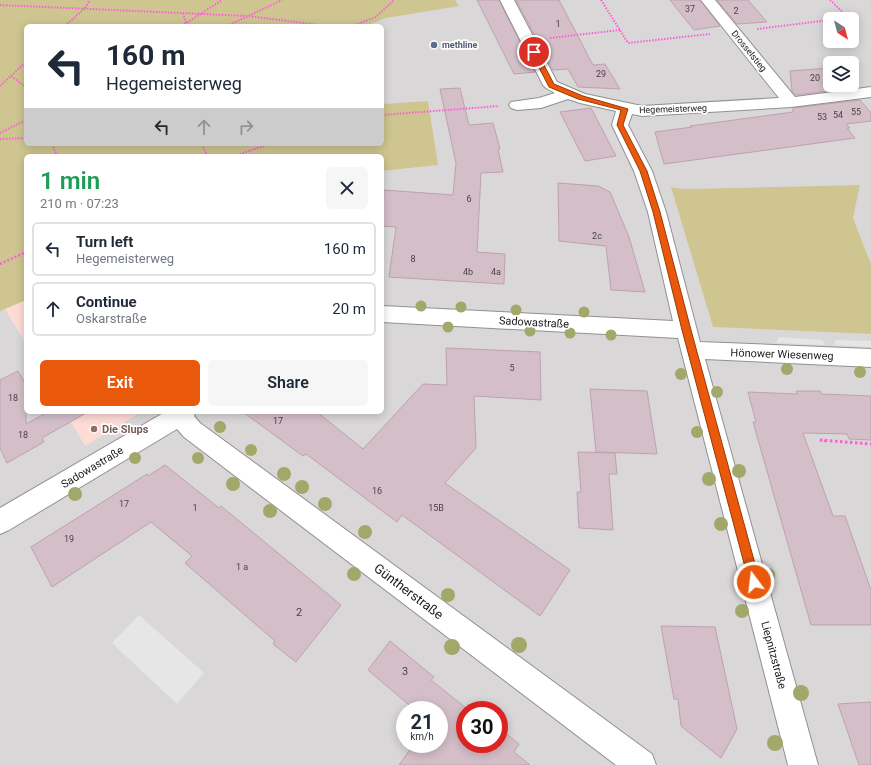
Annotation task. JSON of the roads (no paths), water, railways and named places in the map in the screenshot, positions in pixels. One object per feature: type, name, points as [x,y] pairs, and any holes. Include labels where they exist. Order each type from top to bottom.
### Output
[{"type":"street","name":"Hegemeisterweg","points":[[507,0],[551,85],[569,94],[625,109],[642,111],[791,102],[871,92]]},
{"type":"street","name":"Drosselstieg","points":[[708,0],[791,102]]},
{"type":"street","points":[[517,105],[541,103],[569,94]]},
{"type":"street","name":"Liepnitzstraße","points":[[625,109],[620,125],[646,178],[657,212],[689,340],[803,765]]},
{"type":"street","name":"Sadowastraße","points":[[384,314],[689,340]]},
{"type":"street","name":"Hönower Wiesenweg","points":[[689,340],[871,358]]},
{"type":"street","name":"Sadowastraße","points":[[0,522],[182,414]]},
{"type":"street","name":"Güntherstraße","points":[[182,414],[192,430],[641,765]]},
{"type":"place","name":"methline","points":[[434,45]]},
{"type":"place","name":"Die Slups","points":[[94,429]]}]
